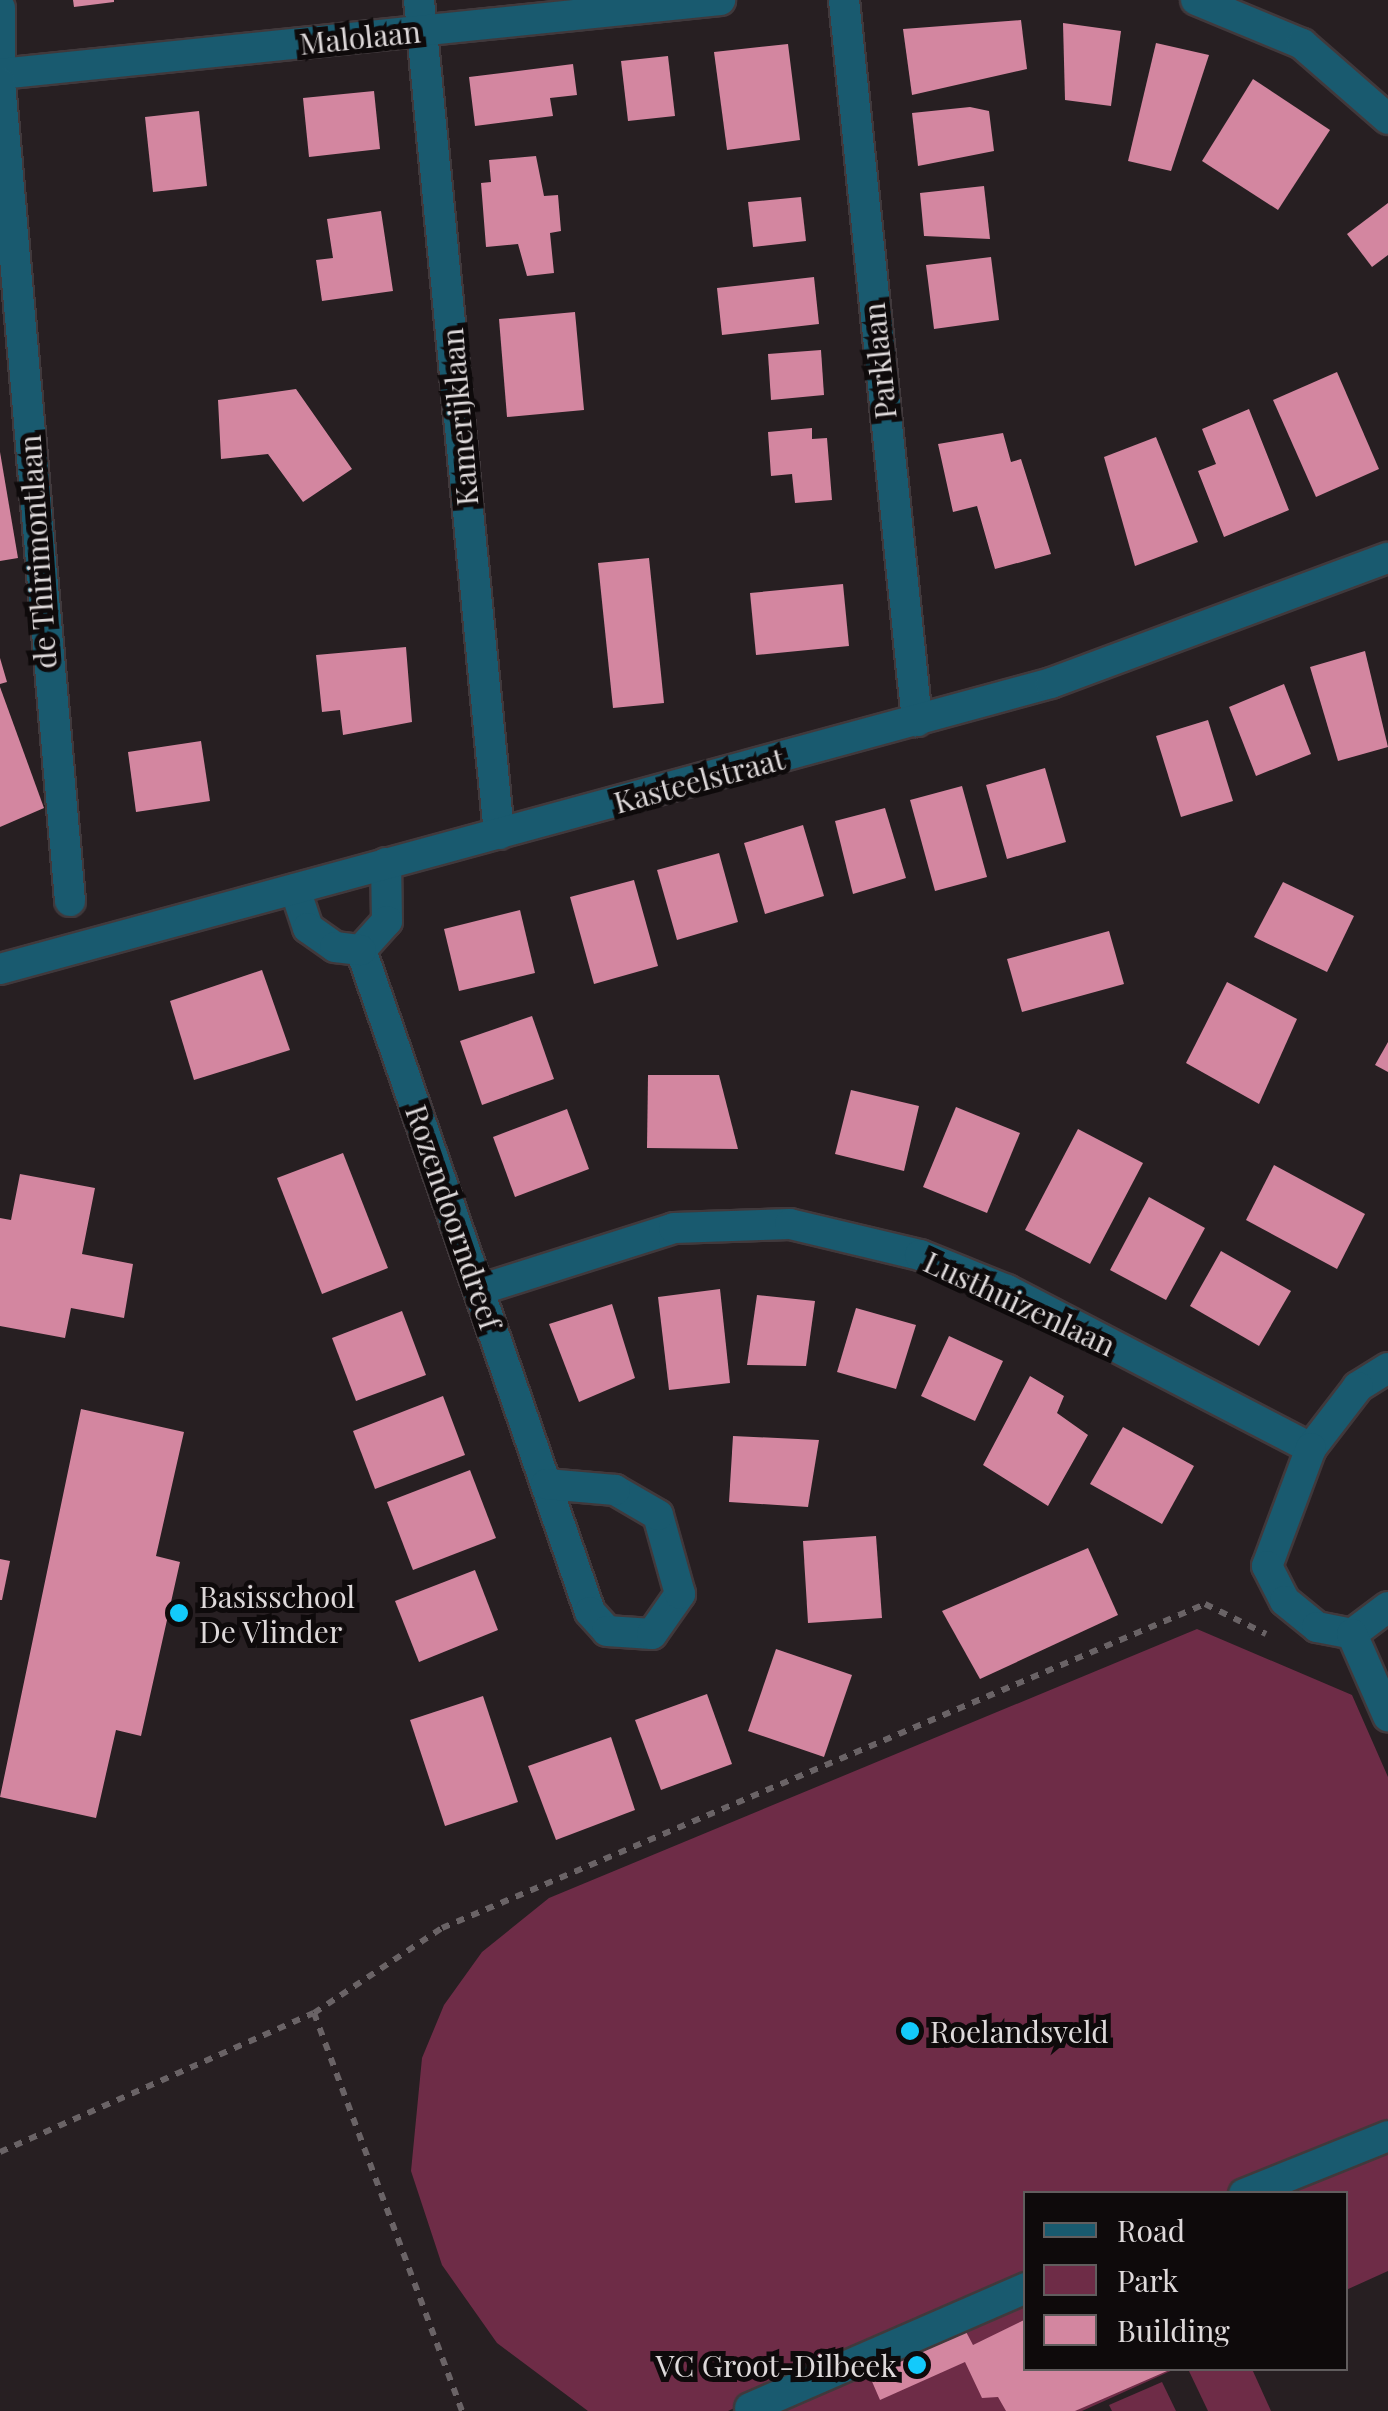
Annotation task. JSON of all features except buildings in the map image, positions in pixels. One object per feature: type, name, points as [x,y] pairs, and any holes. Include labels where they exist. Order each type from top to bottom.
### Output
[{"type":"street","name":"Kamerijklaan","points":[[419,0],[500,834]]},
{"type":"street","name":"Malolaan","points":[[0,74],[720,0]]},
{"type":"street","name":"Parklaan","points":[[844,0],[916,721]]},
{"type":"street","points":[[1196,0],[1302,44],[1388,119]]},
{"type":"street","points":[[0,8],[0,65]]},
{"type":"street","name":"de Thirimontlaan","points":[[0,83],[70,901]]},
{"type":"street","name":"Kasteelstraat","points":[[0,970],[916,721],[1180,641],[1388,558]]},
{"type":"street","points":[[295,889],[308,928],[335,947],[361,950],[387,920],[386,863]]},
{"type":"street","name":"Rozendoorndreef","points":[[361,950],[590,1612],[607,1631],[652,1634],[680,1594],[658,1515],[628,1494],[546,1484]]},
{"type":"street","name":"Lusthuizenlaan","points":[[479,1290],[674,1228],[790,1224],[920,1256],[1007,1290],[1311,1448]]},
{"type":"street","points":[[1388,1368],[1358,1387],[1311,1448],[1268,1566],[1285,1601],[1318,1627],[1352,1634],[1388,1606]]},
{"type":"street","points":[[1352,1634],[1388,1716]]},
{"type":"street","points":[[1251,2191],[1388,2136]]},
{"type":"street","points":[[750,2408],[1023,2289]]},
{"type":"path","points":[[0,2152],[314,2014],[442,1928],[1205,1604],[1273,1638]]},
{"type":"path","points":[[314,2014],[462,2411]]},
{"type":"green space","name":"Roelandsveld","points":[[1197,1629],[1352,1695],[1388,1777],[1388,2271],[1348,2289],[1348,2191],[1023,2191],[1023,2371],[1171,2371],[1082,2411],[777,2411],[768,2392],[728,2411],[588,2411],[497,2343],[442,2265],[411,2171],[422,2058],[444,2005],[482,1952],[549,1898]]},
{"type":"green space","points":[[1189,2371],[1253,2371],[1271,2411],[1208,2411]]},
{"type":"green space","points":[[1162,2382],[1176,2411],[1112,2411],[1109,2405]]},
{"type":"place","name":"Basisschool De Vlinder","points":[[179,1613]]},
{"type":"place","name":"Roelandsveld","points":[[910,2031]]},
{"type":"place","name":"VC Groot-Dilbeek","points":[[917,2365]]}]
